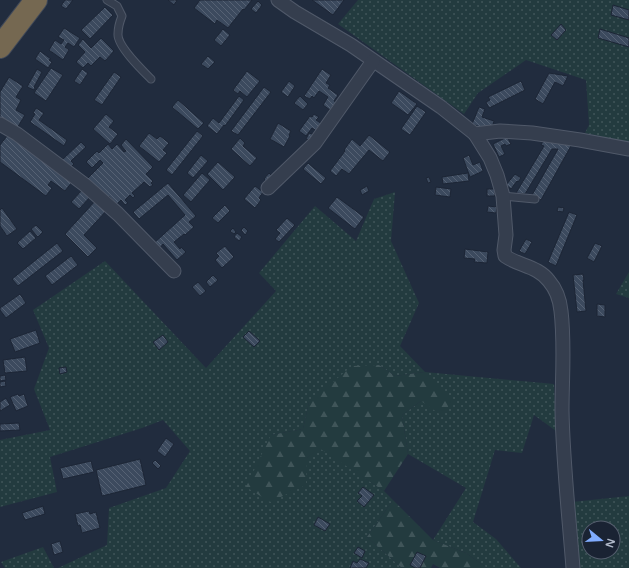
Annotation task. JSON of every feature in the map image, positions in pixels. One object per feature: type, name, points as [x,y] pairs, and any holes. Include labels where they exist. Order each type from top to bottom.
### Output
[{"type":"highway","points":[[0,47],[36,0]]},
{"type":"street","points":[[278,0],[295,12],[351,45],[441,108],[475,134],[490,158],[503,196],[506,235],[504,250],[505,256],[532,268],[549,280],[560,302],[563,336],[562,411],[564,464],[573,568]]},
{"type":"street","points":[[268,188],[315,143],[373,61]]},
{"type":"street","points":[[0,124],[17,134],[85,185],[118,214],[174,271]]},
{"type":"street","points":[[475,134],[500,131],[532,133],[629,149]]},
{"type":"lane","points":[[107,0],[116,6],[122,16],[117,35],[121,44],[136,65],[151,79]]},
{"type":"lane","points":[[503,196],[535,199]]},
{"type":"green space","points":[[358,0],[629,0],[629,144],[585,133],[589,125],[586,80],[526,60],[478,93],[464,114],[338,24]]},
{"type":"green space","points":[[395,192],[391,241],[419,303],[400,346],[425,372],[395,376],[379,365],[309,402],[303,429],[271,435],[307,458],[319,447],[384,491],[393,500],[367,537],[402,568],[58,568],[107,545],[109,508],[166,488],[190,451],[163,420],[50,457],[57,492],[0,507],[0,440],[50,430],[34,389],[49,348],[33,310],[105,261],[206,368],[276,291],[259,273],[315,206],[356,241],[374,199]]},
{"type":"green space","points":[[629,272],[629,298],[616,294]]},
{"type":"green space","points":[[379,365],[395,376],[425,372],[452,402],[441,415],[421,401],[402,415],[408,454],[384,491],[319,448],[307,458],[306,485],[270,502],[246,487],[271,435],[303,429],[309,402],[352,366]]},
{"type":"green space","points":[[425,372],[554,384],[556,431],[534,415],[522,453],[495,450],[473,522],[496,539],[521,568],[487,568],[466,553],[433,540],[466,488],[408,454],[402,415],[421,401]]},
{"type":"green space","points":[[629,496],[629,568],[578,568],[572,502]]},
{"type":"green space","points":[[393,500],[433,540],[466,553],[487,568],[440,568],[433,564],[431,568],[402,568],[367,537]]},
{"type":"green space","points":[[43,547],[54,568],[5,568],[1,562]]},
{"type":"building","points":[[65,0],[73,0],[66,9],[61,6]]},
{"type":"building","points":[[168,0],[177,0],[174,5]]},
{"type":"building","points":[[200,0],[252,0],[228,28],[217,20],[215,24],[194,8]]},
{"type":"building","points":[[312,0],[344,0],[333,15]]},
{"type":"building","points":[[258,1],[262,5],[256,13],[251,9]]},
{"type":"building","points":[[613,5],[629,10],[629,20],[611,15]]},
{"type":"building","points":[[105,7],[113,15],[90,39],[81,30]]},
{"type":"building","points":[[561,24],[566,30],[557,40],[551,35]]},
{"type":"building","points":[[64,28],[80,38],[74,47],[68,43],[65,47],[69,50],[63,60],[49,50],[55,40],[61,44],[64,40],[58,37]]},
{"type":"building","points":[[223,29],[230,35],[221,46],[214,40]]},
{"type":"building","points":[[600,29],[629,38],[629,47],[598,38]]},
{"type":"building","points":[[101,38],[114,51],[105,61],[100,57],[91,66],[88,63],[83,68],[76,62],[85,52],[78,45],[83,39],[91,48]]},
{"type":"building","points":[[40,51],[51,59],[49,60],[52,62],[48,68],[35,59]]},
{"type":"building","points":[[208,56],[215,62],[208,69],[201,64]]},
{"type":"building","points":[[51,68],[63,75],[46,101],[34,93]]},
{"type":"building","points":[[37,69],[42,72],[34,87],[34,90],[27,87]]},
{"type":"building","points":[[82,69],[88,73],[80,85],[74,81]]},
{"type":"building","points":[[322,69],[331,75],[326,83],[330,85],[328,88],[338,95],[334,101],[336,102],[330,110],[323,105],[328,97],[319,91],[314,98],[312,96],[310,99],[304,96]]},
{"type":"building","points":[[247,71],[260,81],[247,97],[240,91],[238,94],[233,90]]},
{"type":"building","points":[[114,72],[121,77],[102,105],[94,100]]},
{"type":"building","points":[[549,73],[568,76],[563,86],[555,82],[543,104],[535,99]]},
{"type":"building","points":[[9,77],[23,86],[16,97],[21,100],[16,110],[25,115],[16,130],[0,121],[0,92]]},
{"type":"building","points":[[289,81],[295,86],[288,97],[281,92]]},
{"type":"building","points":[[521,81],[525,90],[489,108],[486,102],[490,100],[488,97]]},
{"type":"building","points":[[264,87],[271,92],[238,135],[231,131]]},
{"type":"building","points":[[399,91],[417,104],[408,115],[391,103]]},
{"type":"building","points":[[239,96],[244,100],[225,126],[224,125],[217,134],[207,126],[213,118],[219,123]]},
{"type":"building","points":[[300,96],[308,104],[303,110],[294,103]]},
{"type":"building","points":[[178,100],[204,123],[198,129],[172,107]]},
{"type":"building","points":[[417,106],[426,112],[410,135],[401,129]]},
{"type":"building","points":[[479,107],[485,109],[482,117],[494,121],[491,131],[472,124]]},
{"type":"building","points":[[36,108],[44,113],[39,120],[67,140],[64,146],[30,122],[35,114],[33,113]]},
{"type":"building","points":[[106,114],[114,121],[109,127],[118,134],[110,144],[93,129]]},
{"type":"building","points":[[314,114],[319,117],[316,120],[325,126],[320,133],[312,128],[306,136],[299,131],[310,116],[312,117]]},
{"type":"building","points":[[278,123],[291,131],[284,147],[270,139]]},
{"type":"building","points":[[0,127],[72,182],[65,191],[51,181],[48,185],[52,188],[46,196],[0,162],[0,145],[7,136],[0,131]]},
{"type":"building","points":[[197,131],[203,136],[172,175],[166,170]]},
{"type":"building","points":[[149,133],[157,139],[160,136],[169,143],[163,150],[167,153],[159,162],[139,146]]},
{"type":"building","points":[[309,133],[315,135],[315,142],[306,139]]},
{"type":"building","points":[[369,135],[390,152],[383,161],[369,150],[349,174],[342,169],[336,176],[330,171],[352,139],[360,146]]},
{"type":"building","points":[[507,137],[511,144],[501,146],[505,154],[499,157],[493,144]]},
{"type":"building","points":[[240,138],[245,143],[243,146],[257,158],[250,166],[231,149]]},
{"type":"building","points":[[126,139],[153,167],[146,174],[153,181],[151,183],[153,185],[150,187],[144,182],[132,193],[135,196],[133,198],[130,195],[125,200],[128,203],[125,205],[121,200],[117,204],[109,196],[106,199],[87,179],[103,163],[100,160],[92,168],[86,162],[97,151],[99,153],[108,144],[112,149],[117,144],[124,152],[126,151],[121,145]]},
{"type":"building","points":[[543,141],[572,144],[541,200],[532,195],[558,149],[552,149],[525,194],[516,193],[544,146],[541,145]]},
{"type":"building","points":[[81,142],[86,147],[71,161],[74,164],[69,169],[61,161]]},
{"type":"building","points":[[201,155],[208,161],[193,178],[187,173]]},
{"type":"building","points":[[469,155],[473,165],[480,162],[483,171],[470,177],[463,158]]},
{"type":"building","points":[[218,162],[235,177],[223,190],[207,174]]},
{"type":"building","points":[[308,163],[326,178],[321,184],[303,169]]},
{"type":"building","points":[[202,173],[210,180],[191,202],[183,195]]},
{"type":"building","points":[[269,173],[272,176],[267,182],[264,179]]},
{"type":"building","points":[[468,173],[469,181],[443,184],[442,177]]},
{"type":"building","points":[[515,174],[521,178],[511,189],[506,185]]},
{"type":"building","points":[[429,177],[431,182],[428,183],[426,178]]},
{"type":"building","points":[[168,183],[196,216],[189,222],[194,227],[174,242],[180,249],[181,247],[186,252],[177,260],[163,244],[159,249],[154,243],[185,215],[168,195],[139,219],[133,212]]},
{"type":"building","points":[[255,186],[263,192],[259,198],[261,200],[255,208],[244,199]]},
{"type":"building","points":[[367,186],[369,191],[362,195],[360,190]]},
{"type":"building","points":[[436,187],[451,189],[450,197],[435,195]]},
{"type":"building","points":[[83,189],[91,196],[79,209],[71,202]]},
{"type":"building","points":[[487,189],[495,189],[495,196],[487,196]]},
{"type":"building","points":[[337,197],[364,217],[355,229],[328,208]]},
{"type":"building","points":[[96,200],[107,210],[84,235],[97,248],[88,257],[65,234]]},
{"type":"building","points":[[225,205],[230,211],[218,223],[212,218]]},
{"type":"building","points":[[488,206],[497,207],[496,213],[487,212]]},
{"type":"building","points":[[558,207],[564,208],[563,212],[557,211]]},
{"type":"building","points":[[2,208],[17,229],[7,236],[0,226],[0,210]]},
{"type":"building","points":[[569,212],[577,215],[556,266],[548,262]]},
{"type":"building","points":[[287,218],[295,225],[279,242],[275,239],[280,233],[276,230]]},
{"type":"building","points":[[36,225],[43,232],[38,237],[31,229]]},
{"type":"building","points":[[244,227],[248,231],[245,235],[241,230]]},
{"type":"building","points":[[233,228],[236,232],[234,234],[230,231]]},
{"type":"building","points":[[30,231],[36,238],[23,249],[17,243]]},
{"type":"building","points":[[237,233],[242,237],[239,241],[234,237]]},
{"type":"building","points":[[526,239],[532,242],[525,254],[519,251]]},
{"type":"building","points":[[57,243],[63,251],[18,286],[12,279]]},
{"type":"building","points":[[595,243],[602,246],[594,262],[587,258]]},
{"type":"building","points":[[225,246],[234,257],[222,268],[215,260],[219,256],[216,253]]},
{"type":"building","points":[[465,249],[488,252],[487,263],[474,262],[475,259],[464,258]]},
{"type":"building","points":[[71,256],[78,265],[52,285],[45,276]]},
{"type":"building","points":[[583,274],[586,311],[577,312],[573,275]]},
{"type":"building","points":[[213,275],[218,280],[210,287],[206,282]]},
{"type":"building","points":[[198,282],[206,291],[200,296],[192,287]]},
{"type":"building","points":[[20,294],[26,303],[6,318],[0,308]]},
{"type":"building","points":[[597,304],[605,305],[605,317],[597,316]]},
{"type":"building","points":[[36,330],[40,343],[15,352],[10,339]]},
{"type":"building","points":[[249,331],[260,341],[254,347],[243,337]]},
{"type":"building","points":[[163,335],[168,342],[159,350],[153,342]]},
{"type":"building","points":[[25,357],[27,371],[5,373],[3,360]]},
{"type":"building","points":[[66,367],[67,372],[60,374],[59,368]]},
{"type":"building","points":[[5,375],[6,380],[0,381],[0,376]]},
{"type":"building","points":[[5,381],[6,386],[0,387],[0,382]]},
{"type":"building","points":[[18,394],[19,396],[24,394],[28,406],[16,411],[10,397]]},
{"type":"building","points":[[6,398],[10,405],[0,411],[0,402]]},
{"type":"building","points":[[19,423],[20,430],[0,431],[0,424]]},
{"type":"building","points":[[166,438],[174,444],[165,457],[157,451]]},
{"type":"building","points":[[140,459],[146,485],[102,496],[96,470]]},
{"type":"building","points":[[155,460],[161,466],[158,469],[152,463]]},
{"type":"building","points":[[91,461],[94,472],[63,479],[60,468]]},
{"type":"building","points":[[363,487],[374,495],[364,507],[357,501],[362,496],[358,493]]},
{"type":"building","points":[[43,506],[45,514],[25,520],[22,513]]},
{"type":"building","points":[[89,511],[90,514],[96,512],[100,528],[82,533],[80,525],[78,526],[75,514]]},
{"type":"building","points":[[318,517],[330,524],[325,531],[314,525]]},
{"type":"building","points":[[60,541],[63,552],[54,555],[51,544]]},
{"type":"building","points":[[358,547],[365,551],[362,558],[354,553]]},
{"type":"building","points":[[417,552],[426,556],[420,568],[415,568],[410,565]]},
{"type":"building","points":[[360,559],[369,563],[366,568],[350,568],[353,561],[357,563]]}]
